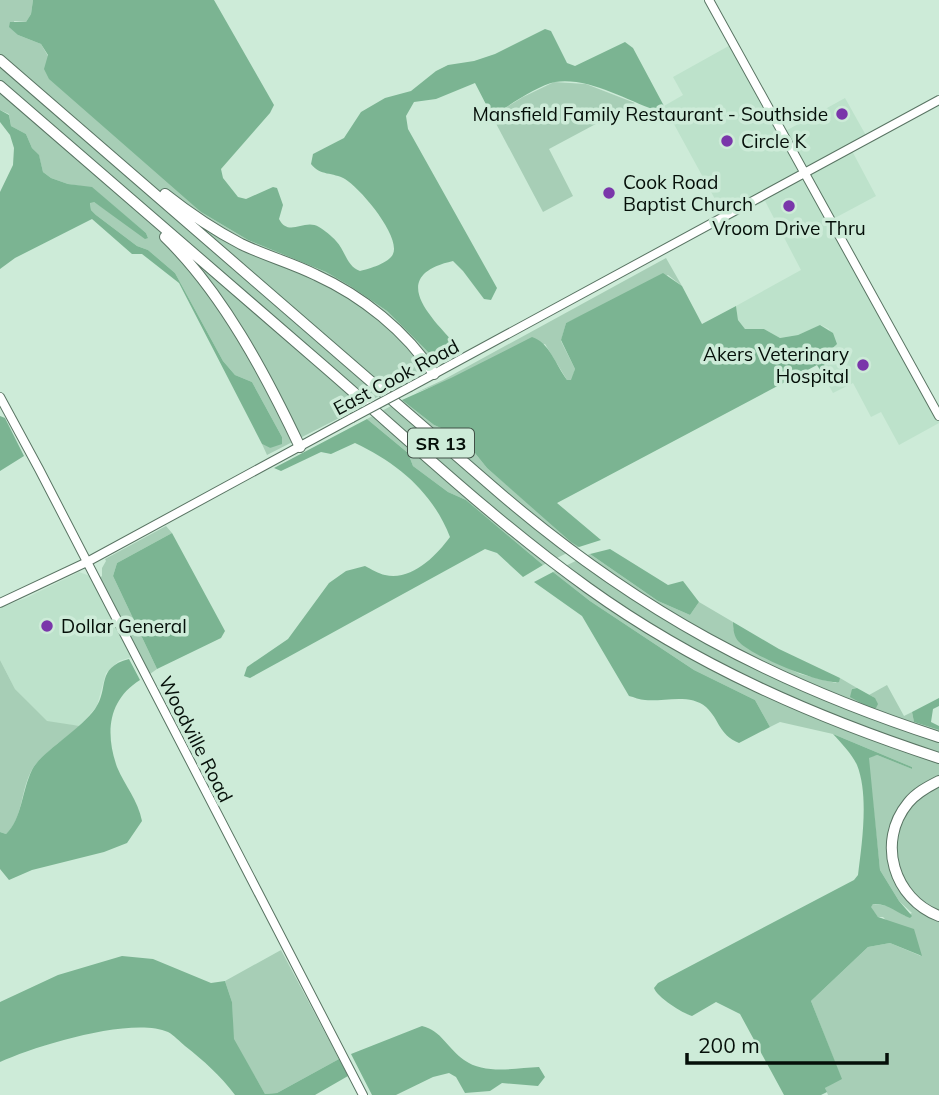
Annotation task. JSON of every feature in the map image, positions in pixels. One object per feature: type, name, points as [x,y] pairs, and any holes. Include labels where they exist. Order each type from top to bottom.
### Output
[{"type":"highway","name":"SR 13","points":[[0,60],[502,495],[593,568],[690,630],[761,668],[843,704],[939,737]]},
{"type":"highway","name":"SR 13","points":[[0,86],[508,525],[590,589],[666,638],[766,692],[837,723],[939,758]]},
{"type":"highway","points":[[59,110],[89,131],[153,186],[201,220],[248,247],[318,275],[366,304],[403,336],[434,374]]},
{"type":"highway","points":[[113,184],[176,248],[217,297],[300,447]]},
{"type":"highway","points":[[939,781],[926,788],[908,804],[897,822],[892,851],[895,871],[904,890],[919,905],[939,916]]},
{"type":"street","points":[[709,0],[939,416]]},
{"type":"street","name":"East Cook Road","points":[[0,603],[87,562],[939,100]]},
{"type":"street","name":"Woodville Road","points":[[0,397],[363,1095]]},
{"type":"shaded area","points":[[0,0],[33,0],[31,14],[26,22],[14,21],[18,35],[41,44],[48,56],[201,212],[248,240],[326,272],[350,286],[387,311],[436,360],[457,346],[459,351],[267,455],[262,444],[270,448],[282,437],[252,382],[235,375],[223,361],[175,273],[148,250],[137,246],[96,215],[91,210],[90,202],[94,202],[148,238],[146,233],[92,188],[68,184],[43,172],[39,156],[26,134],[11,126],[9,114],[0,110]]},
{"type":"shaded area","points":[[33,0],[214,0],[274,105],[221,169],[223,178],[238,197],[246,199],[273,187],[277,188],[283,205],[279,219],[283,224],[292,228],[308,225],[319,227],[334,239],[352,266],[360,271],[391,257],[394,246],[391,236],[378,213],[352,184],[318,170],[311,164],[313,154],[344,138],[361,112],[385,98],[411,91],[448,65],[495,54],[545,29],[551,31],[567,63],[575,66],[625,42],[633,48],[664,106],[655,110],[606,90],[568,81],[540,87],[492,116],[475,83],[436,99],[414,102],[406,116],[408,129],[497,288],[491,300],[484,299],[453,261],[433,268],[422,276],[418,287],[426,310],[457,346],[448,356],[436,360],[387,311],[350,286],[326,272],[248,240],[201,212],[49,79],[44,69],[48,55],[41,44],[18,35],[9,27],[10,22],[26,22],[31,14]]},
{"type":"shaded area","points":[[734,43],[782,133],[845,98],[868,139],[851,149],[876,196],[833,219],[939,413],[939,423],[899,445],[881,412],[871,417],[853,383],[833,393],[822,373],[825,370],[826,351],[835,347],[829,329],[821,325],[798,335],[780,338],[764,329],[745,329],[738,320],[736,306],[801,270],[765,201],[727,221],[664,106],[683,95],[673,77]]},
{"type":"shaded area","points":[[554,82],[586,84],[635,103],[549,149],[573,196],[543,212],[492,116]]},
{"type":"shaded area","points":[[0,110],[9,115],[11,126],[26,134],[32,148],[39,155],[43,172],[68,184],[92,187],[146,233],[148,238],[145,239],[94,202],[90,203],[91,210],[96,215],[137,246],[148,250],[175,273],[223,361],[235,375],[252,382],[282,437],[282,444],[270,448],[262,444],[179,283],[142,254],[132,254],[92,219],[15,258],[0,269],[0,192],[13,165],[14,148],[10,135],[0,122]]},
{"type":"shaded area","points":[[666,258],[682,286],[668,275],[566,323],[561,341],[575,369],[572,380],[567,380],[545,344],[415,393],[443,380]]},
{"type":"shaded area","points":[[663,273],[682,286],[702,324],[736,306],[738,320],[745,329],[764,329],[780,338],[798,335],[820,325],[833,333],[837,344],[826,355],[824,372],[822,373],[817,365],[557,503],[601,540],[579,547],[571,542],[487,468],[462,437],[434,425],[402,400],[532,337],[543,344],[567,380],[571,380],[575,369],[561,340],[566,323]]},
{"type":"shaded area","points":[[402,400],[434,425],[462,437],[487,468],[579,547],[543,565],[466,500],[448,492],[413,466],[408,453],[367,419]]},
{"type":"shaded area","points":[[0,416],[5,418],[24,456],[0,471]]},
{"type":"shaded area","points":[[367,419],[408,453],[413,466],[448,492],[466,500],[543,565],[523,577],[497,553],[485,549],[250,678],[244,676],[247,667],[288,639],[329,583],[346,571],[365,566],[385,575],[405,574],[430,559],[450,537],[434,507],[412,481],[386,460],[355,443],[331,454],[321,452],[281,471],[274,468]]},
{"type":"shaded area","points":[[166,526],[172,533],[117,563],[113,576],[157,669],[150,674],[100,578],[105,559]]},
{"type":"shaded area","points":[[172,533],[225,631],[221,638],[157,669],[113,576],[117,563]]},
{"type":"shaded area","points":[[610,549],[668,585],[683,581],[699,602],[690,615],[658,601],[590,554]]},
{"type":"shaded area","points":[[590,554],[658,601],[690,615],[699,602],[733,622],[740,643],[800,674],[836,683],[840,678],[857,688],[851,689],[875,698],[869,695],[887,685],[904,716],[912,712],[914,722],[939,730],[939,1095],[828,1095],[825,1088],[841,1078],[811,1001],[868,947],[890,943],[921,956],[870,907],[873,904],[890,906],[905,916],[912,913],[899,901],[880,870],[868,757],[877,755],[912,767],[833,734],[780,722],[770,727],[755,700],[694,670],[590,601],[553,572]]},
{"type":"shaded area","points":[[79,572],[90,576],[132,657],[119,661],[106,673],[97,706],[80,726],[47,722],[15,689],[0,660],[0,608]]},
{"type":"shaded area","points":[[553,572],[590,601],[694,670],[755,700],[770,727],[739,743],[723,731],[711,712],[700,703],[684,699],[643,700],[629,696],[582,616],[534,582]]},
{"type":"shaded area","points":[[733,622],[779,649],[840,678],[839,682],[803,674],[758,655],[737,640]]},
{"type":"shaded area","points":[[129,659],[140,680],[129,688],[115,707],[111,742],[117,767],[142,821],[127,843],[104,852],[32,870],[9,880],[0,869],[0,832],[6,834],[11,828],[32,770],[95,709],[111,668]]},
{"type":"shaded area","points":[[0,660],[15,689],[47,721],[80,726],[48,751],[33,768],[16,819],[6,834],[0,832]]},
{"type":"shaded area","points":[[857,688],[875,698],[878,704],[876,708],[872,709],[850,697],[852,689]]},
{"type":"shaded area","points":[[939,698],[939,706],[933,709],[931,722],[939,726],[939,730],[914,722],[912,712]]},
{"type":"shaded area","points":[[833,734],[912,767],[877,755],[869,758],[880,870],[899,901],[912,916],[910,918],[884,905],[873,904],[871,907],[878,917],[914,929],[922,956],[890,943],[868,947],[811,1001],[842,1079],[825,1088],[827,1092],[821,1095],[784,1095],[740,1014],[716,1002],[692,1016],[670,1004],[654,988],[658,983],[854,880],[858,875],[864,819],[861,777],[852,757]]},
{"type":"shaded area","points":[[281,950],[339,1059],[277,1093],[265,1094],[233,1039],[232,1002],[225,981]]},
{"type":"shaded area","points":[[122,956],[153,959],[211,983],[225,981],[232,1002],[234,1039],[265,1094],[277,1093],[339,1059],[348,1076],[315,1095],[235,1095],[224,1081],[172,1035],[152,1028],[108,1030],[84,1035],[36,1048],[0,1062],[0,1002],[58,975]]},
{"type":"shaded area","points":[[422,1026],[434,1031],[458,1056],[472,1065],[500,1070],[539,1067],[545,1077],[538,1086],[502,1083],[490,1091],[465,1093],[456,1077],[449,1073],[433,1077],[396,1095],[372,1095],[351,1054]]},
{"type":"place","name":"Mansfield Family Restaurant - Southside","points":[[842,114]]},
{"type":"place","name":"Circle K","points":[[727,141]]},
{"type":"place","name":"Cook Road Baptist Church","points":[[609,193]]},
{"type":"place","name":"Vroom Drive Thru","points":[[789,206]]},
{"type":"place","name":"Akers Veterinary Hospital","points":[[863,365]]},
{"type":"place","name":"Dollar General","points":[[47,626]]}]
